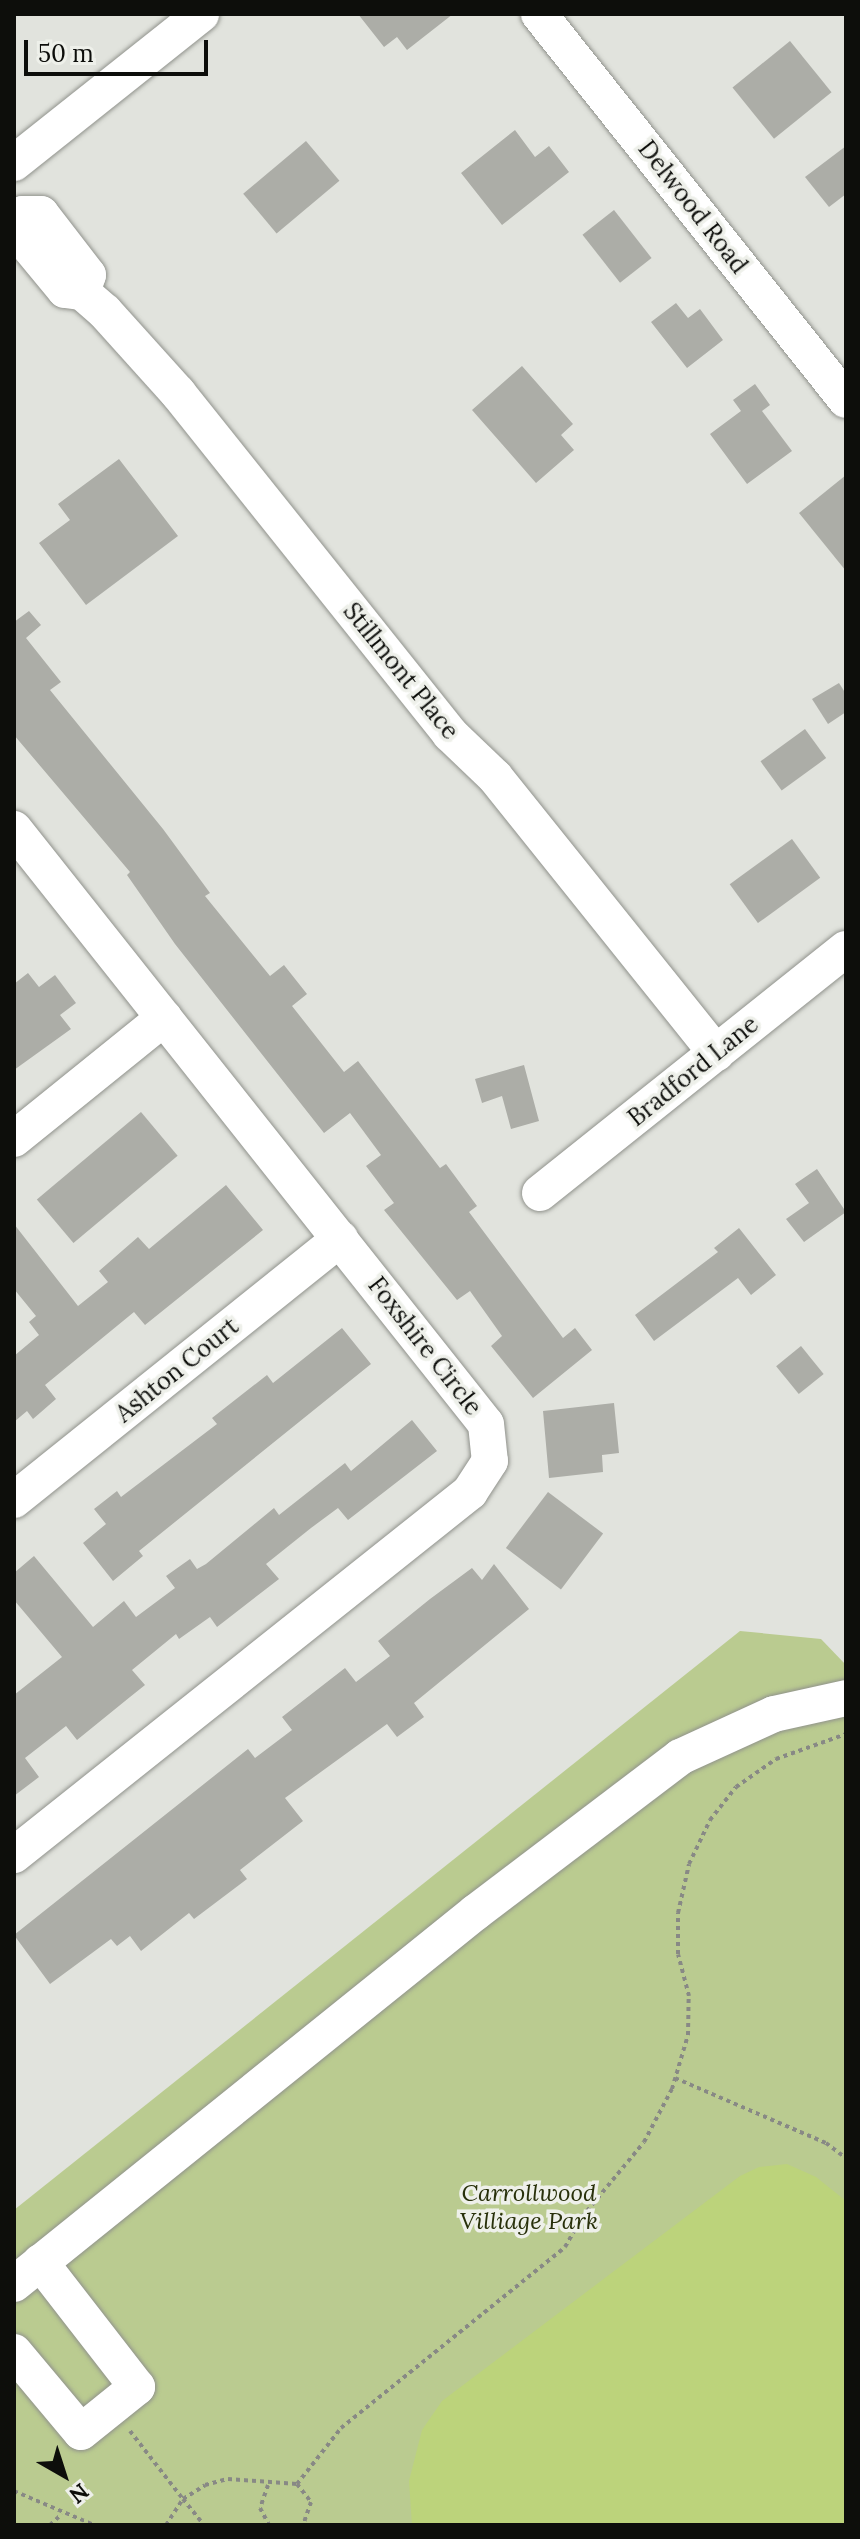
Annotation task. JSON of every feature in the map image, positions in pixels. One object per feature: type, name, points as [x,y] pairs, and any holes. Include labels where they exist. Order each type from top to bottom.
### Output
[{"type":"street","points":[[14,163],[201,14]]},
{"type":"street","name":"Delwood Road","points":[[539,14],[846,400]]},
{"type":"street","name":"Stillmont Place","points":[[19,209],[41,214],[52,252],[88,275],[82,292],[178,393],[450,734],[495,777],[716,1053]]},
{"type":"street","name":"Foxshire Circle","points":[[14,829],[486,1424],[490,1461],[470,1492],[14,1855]]},
{"type":"street","name":"Bradford Lane","points":[[540,1193],[846,949]]},
{"type":"street","points":[[14,1139],[164,1018]]},
{"type":"street","name":"Ashton Court","points":[[14,1500],[340,1239]]},
{"type":"street","points":[[14,2352],[81,2432],[137,2387],[27,2273],[499,1893],[668,1765],[774,1714],[846,1698]]},
{"type":"path","points":[[166,2525],[183,2499],[205,2485],[228,2479],[268,2485],[297,2484],[341,2428],[565,2247],[582,2217],[644,2142],[675,2078],[688,2035],[688,2009],[678,1954],[678,1913],[689,1864],[710,1820],[736,1787],[776,1759],[846,1734]]},
{"type":"path","points":[[675,2078],[826,2143],[846,2158]]},
{"type":"path","points":[[111,2408],[204,2525]]},
{"type":"path","points":[[297,2484],[311,2502],[303,2525]]},
{"type":"path","points":[[268,2485],[260,2508],[269,2525]]},
{"type":"path","points":[[14,2491],[94,2525]]},
{"type":"path","points":[[50,2525],[62,2514]]},
{"type":"green space","name":"Carrollwood Villiage Park","points":[[740,1631],[821,1639],[846,1665],[846,2525],[14,2525],[14,2210]]},
{"type":"shaded area","points":[[787,2164],[816,2177],[846,2201],[846,2525],[412,2525],[409,2481],[422,2430],[442,2401],[740,2176],[759,2167]]},
{"type":"building","points":[[358,14],[453,14],[407,50],[397,37],[384,47]]},
{"type":"building","points":[[790,41],[832,92],[774,139],[732,88]]},
{"type":"building","points":[[515,130],[535,157],[549,146],[569,172],[502,225],[461,173]]},
{"type":"building","points":[[306,141],[339,181],[277,234],[243,194]]},
{"type":"building","points":[[846,146],[846,194],[829,207],[805,177]]},
{"type":"building","points":[[614,210],[652,258],[620,283],[582,235]]},
{"type":"building","points":[[676,303],[688,318],[700,309],[723,340],[687,368],[651,322]]},
{"type":"building","points":[[522,366],[573,424],[561,435],[574,450],[536,483],[472,410]]},
{"type":"building","points":[[755,384],[770,405],[762,411],[792,451],[747,484],[710,434],[741,411],[733,400]]},
{"type":"building","points":[[119,459],[178,536],[86,605],[39,543],[70,520],[58,504]]},
{"type":"building","points":[[846,475],[846,571],[799,513]]},
{"type":"building","points":[[29,611],[41,625],[26,638],[61,682],[50,690],[163,829],[210,893],[205,896],[270,976],[284,965],[307,994],[292,1006],[344,1072],[358,1061],[440,1168],[446,1164],[477,1206],[469,1212],[563,1338],[575,1328],[592,1350],[533,1398],[491,1346],[502,1336],[470,1291],[457,1300],[384,1210],[394,1203],[366,1166],[381,1155],[350,1113],[324,1133],[175,944],[127,875],[130,872],[14,735],[14,622]]},
{"type":"building","points":[[839,683],[846,694],[846,712],[828,724],[812,699]]},
{"type":"building","points":[[805,729],[826,758],[782,790],[761,761]]},
{"type":"building","points":[[792,839],[820,878],[758,923],[730,884]]},
{"type":"building","points":[[28,973],[39,987],[55,975],[76,1003],[60,1015],[71,1029],[14,1070],[14,984]]},
{"type":"building","points":[[524,1065],[539,1121],[511,1129],[502,1096],[482,1103],[475,1079]]},
{"type":"building","points":[[141,1112],[178,1156],[73,1243],[37,1199]]},
{"type":"building","points":[[817,1169],[846,1212],[804,1242],[786,1219],[809,1203],[795,1184]]},
{"type":"building","points":[[226,1185],[263,1230],[145,1325],[134,1312],[45,1385],[56,1399],[33,1419],[27,1411],[14,1422],[14,1356],[39,1335],[29,1322],[36,1316],[14,1289],[14,1224],[78,1306],[108,1282],[99,1271],[138,1237],[149,1249]]},
{"type":"building","points":[[739,1228],[776,1275],[751,1295],[738,1278],[654,1341],[635,1315],[718,1252],[714,1248]]},
{"type":"building","points":[[342,1328],[371,1364],[139,1551],[143,1556],[113,1581],[83,1543],[106,1524],[94,1509],[117,1491],[121,1497],[217,1424],[212,1418],[267,1375],[273,1383]]},
{"type":"building","points":[[801,1346],[824,1374],[799,1394],[776,1366]]},
{"type":"building","points":[[614,1403],[619,1453],[602,1455],[603,1472],[549,1478],[543,1411]]},
{"type":"building","points":[[412,1420],[437,1451],[348,1520],[338,1508],[266,1564],[279,1579],[217,1627],[210,1617],[179,1639],[176,1634],[132,1670],[145,1685],[77,1740],[66,1726],[25,1758],[39,1777],[14,1796],[14,1695],[62,1657],[14,1600],[14,1573],[34,1556],[93,1627],[124,1601],[136,1617],[175,1588],[166,1576],[190,1559],[197,1569],[206,1564],[274,1508],[279,1515],[345,1463],[351,1471]]},
{"type":"building","points":[[548,1492],[603,1534],[561,1589],[506,1548]]},
{"type":"building","points":[[494,1564],[529,1609],[414,1703],[424,1717],[397,1737],[387,1724],[285,1798],[303,1821],[240,1870],[247,1879],[194,1919],[189,1913],[141,1951],[130,1936],[117,1946],[111,1939],[50,1984],[14,1935],[248,1749],[255,1758],[292,1730],[282,1717],[345,1668],[356,1682],[390,1656],[378,1641],[430,1599],[472,1568],[482,1580]]}]
